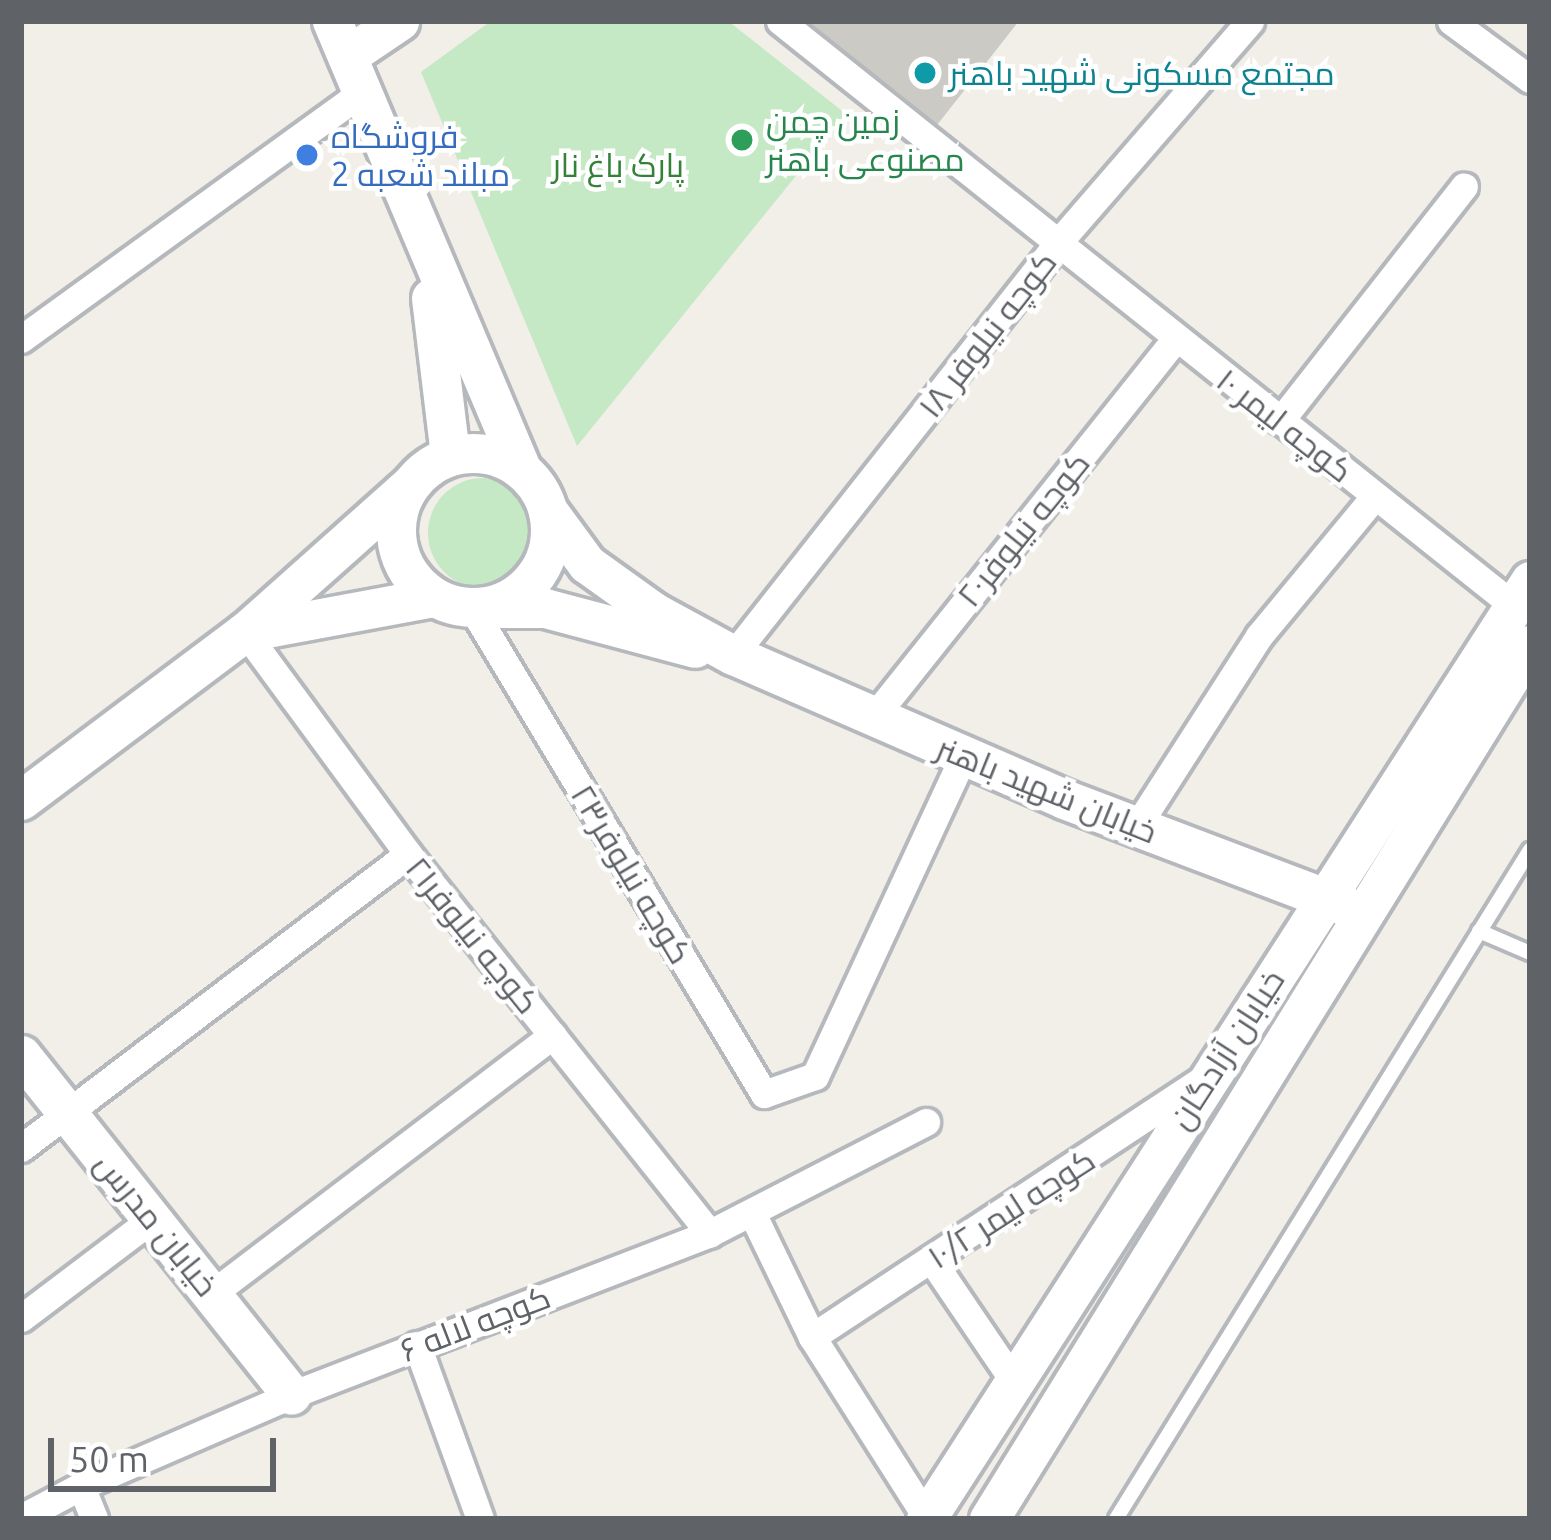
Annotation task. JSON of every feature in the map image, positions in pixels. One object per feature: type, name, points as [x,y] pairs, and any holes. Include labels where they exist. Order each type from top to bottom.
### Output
[{"type":"street","points":[[21,339],[347,56],[399,21]]},
{"type":"street","name":"کوچه لیمر ۱۰","points":[[780,21],[1375,496],[1522,594]]},
{"type":"street","name":"کوچه نیلوفر ۱۸","points":[[734,655],[1057,244],[1250,21]]},
{"type":"street","points":[[1450,21],[1530,79]]},
{"type":"street","points":[[245,632],[433,598],[472,608],[508,600],[529,584],[547,550],[548,511],[521,469],[347,56]]},
{"type":"street","points":[[1280,421],[1465,186]]},
{"type":"street","points":[[422,239],[450,456]]},
{"type":"street","name":"کوچه نیلوفر۲۰","points":[[872,719],[1175,339]]},
{"type":"street","points":[[21,800],[245,632],[410,485],[450,456],[499,457],[521,469]]},
{"type":"street","points":[[410,485],[398,508],[400,559],[433,598]]},
{"type":"street","points":[[1137,826],[1258,636],[1375,496]]},
{"type":"street","name":"خیابان شهید باهنر","points":[[548,511],[586,563],[654,612],[734,655],[963,757],[1364,914]]},
{"type":"street","name":"خیابان آزادگان","points":[[926,1518],[1522,594]]},
{"type":"street","name":"خیابان شهید باهنر","points":[[472,608],[545,608],[640,637],[734,655]]},
{"type":"street","name":"کوچه نیلوفر۲۳","points":[[472,608],[764,1094],[815,1076],[963,757]]},
{"type":"street","name":"کوچه نیلوفر۲۱","points":[[245,632],[408,854],[710,1232]]},
{"type":"street","name":"خیابان آزادگان","points":[[989,1519],[1530,645]]},
{"type":"street","points":[[21,1148],[408,854]]},
{"type":"street","points":[[214,1292],[553,1035]]},
{"type":"street","name":"خیابان مدرس","points":[[21,1055],[292,1395]]},
{"type":"street","name":"کوچه لیمر ۱۰/۲","points":[[812,1337],[1208,1076]]},
{"type":"street","name":"کوچه لاله ۶","points":[[21,1518],[81,1486],[292,1395],[710,1232],[926,1122]]},
{"type":"street","points":[[752,1213],[812,1337],[926,1518]]},
{"type":"street","points":[[21,1318],[153,1218]]},
{"type":"street","points":[[931,1259],[1015,1383]]},
{"type":"street","points":[[417,1345],[480,1519]]},
{"type":"street","points":[[81,1486],[94,1519]]},
{"type":"lane","points":[[1115,1519],[1530,850]]},
{"type":"lane","points":[[1479,931],[1530,952]]},
{"type":"green space","name":"پارک باغ نار","points":[[491,21],[728,21],[846,114],[577,446],[421,72]]},
{"type":"green space","points":[[483,478],[504,482],[522,494],[534,512],[538,533],[534,554],[522,572],[504,584],[483,588],[462,584],[444,572],[432,554],[428,533],[432,512],[444,494],[462,482]]},
{"type":"building","name":"مجتمع مسکونی شهید باهنر","points":[[806,21],[1019,21],[937,125]]},
{"type":"place","name":"مجتمع مسکونی شهید باهنر","points":[[925,73]]},
{"type":"place","name":"زمین چمن مصنوعی باهنر","points":[[742,140]]},
{"type":"place","name":"فروشگاه مبلند شعبه 2","points":[[307,155]]}]
